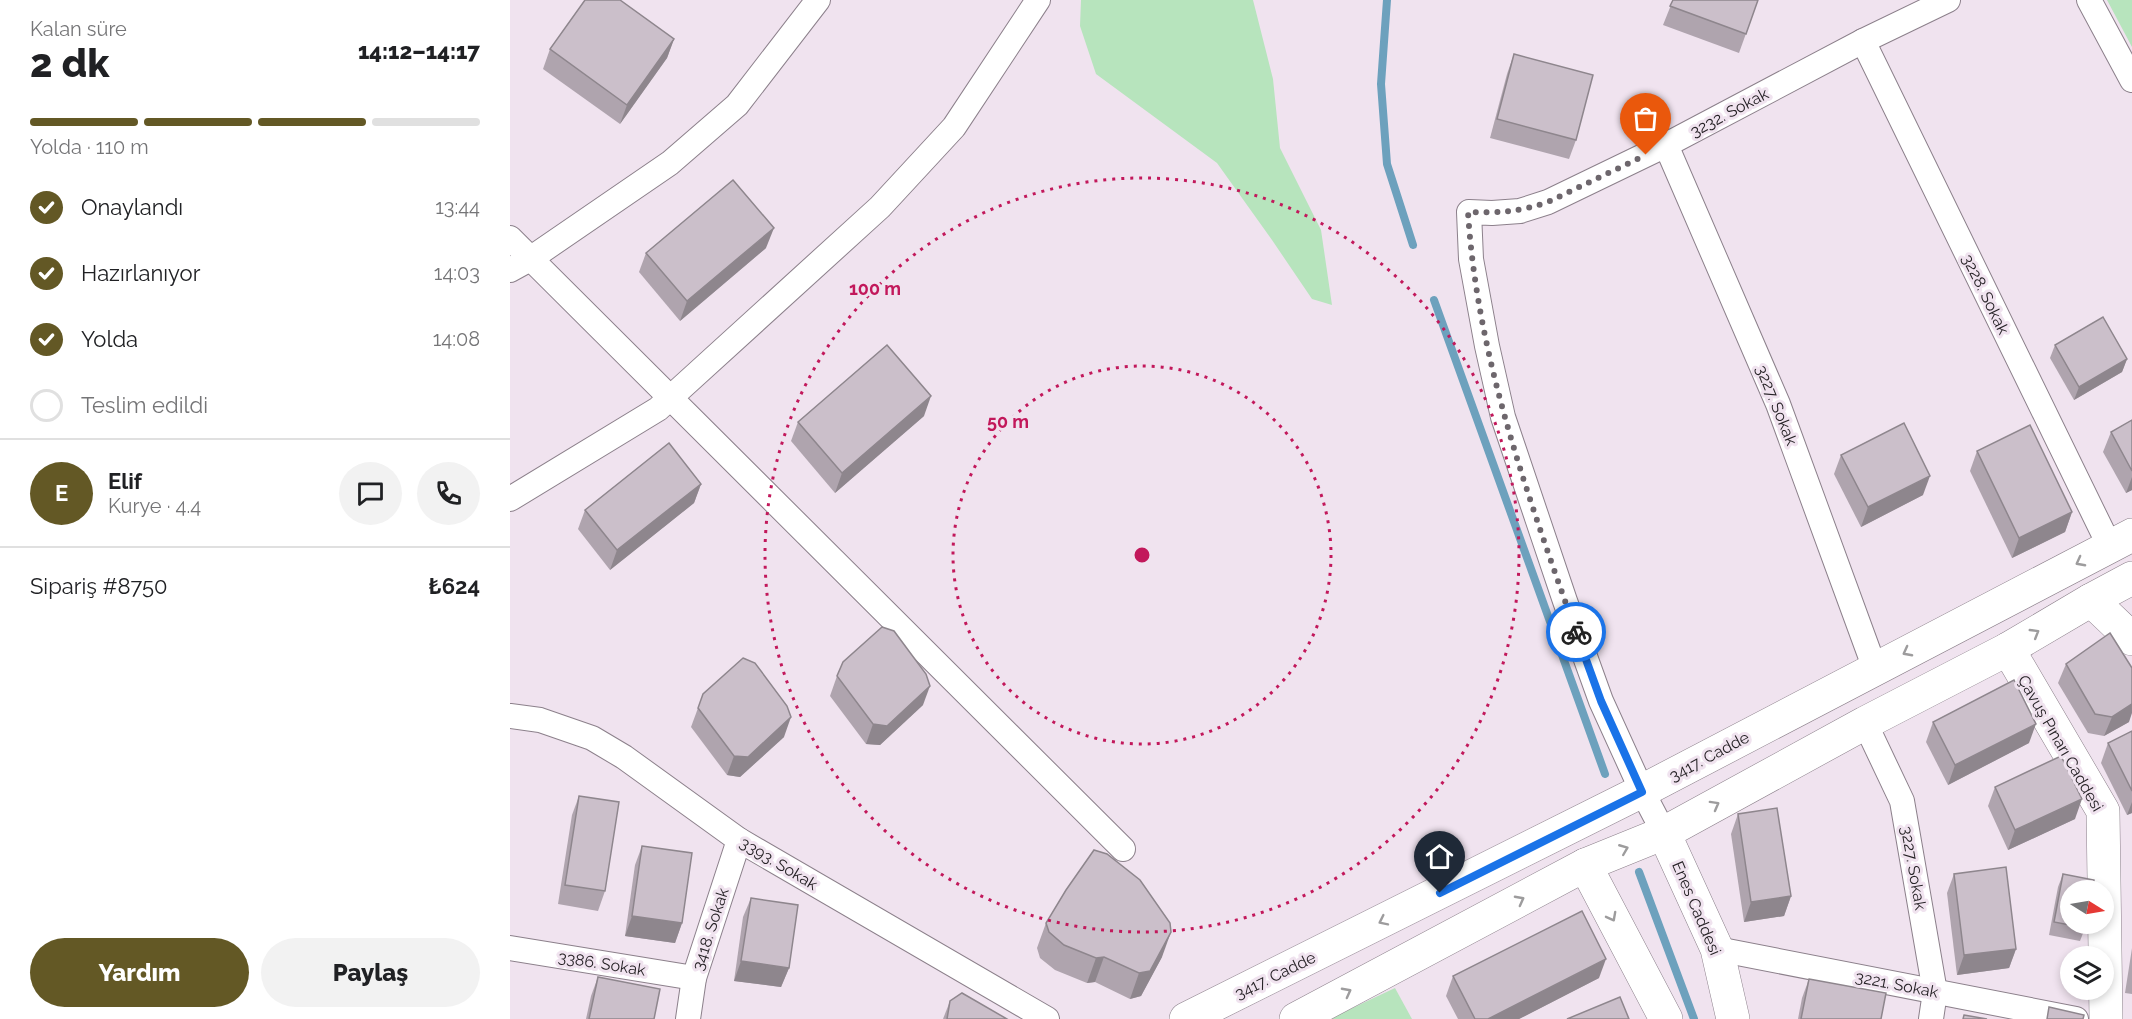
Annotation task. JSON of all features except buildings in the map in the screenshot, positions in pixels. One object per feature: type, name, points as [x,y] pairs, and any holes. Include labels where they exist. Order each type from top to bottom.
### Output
[{"type":"street","points":[[520,265],[670,163],[737,105],[818,0]]},
{"type":"street","points":[[510,499],[658,409],[880,207],[954,127],[1038,0]]},
{"type":"street","name":"3232. Sokak","points":[[1642,792],[1601,701],[1503,417],[1471,259],[1468,212],[1520,211],[1539,205],[1666,145],[1863,41],[1948,0]]},
{"type":"street","points":[[2089,0],[2132,80]]},
{"type":"street","name":"3228. Sokak","points":[[1863,41],[2121,541]]},
{"type":"street","name":"3227. Sokak","points":[[1666,145],[1778,404],[1875,669]]},
{"type":"street","points":[[510,238],[520,265],[670,398],[1123,849]]},
{"type":"street","name":"3417. Cadde","points":[[1186,1019],[1642,792],[2121,541]]},
{"type":"street","points":[[1296,1019],[1585,865],[1664,833],[1865,723],[2008,649],[2132,578]]},
{"type":"street","points":[[2091,600],[2132,639]]},
{"type":"street","name":"Çavuş Pınarı Caddesi","points":[[2008,649],[2103,811],[2106,1019]]},
{"type":"street","name":"3393. Sokak","points":[[510,716],[540,720],[592,738],[624,757],[739,840],[1047,1019]]},
{"type":"street","name":"3227. Sokak","points":[[1865,723],[1902,801],[1935,992],[1931,1019]]},
{"type":"street","points":[[1642,792],[1664,833]]},
{"type":"street","points":[[1566,830],[1666,1019]]},
{"type":"street","name":"Enes Caddesi","points":[[1664,833],[1717,949],[1733,1019]]},
{"type":"street","name":"3418. Sokak","points":[[688,1019],[694,978],[739,840]]},
{"type":"street","name":"3386. Sokak","points":[[510,948],[694,978]]},
{"type":"street","name":"3221. Sokak","points":[[1717,949],[2076,1019]]},
{"type":"green space","points":[[1081,0],[1253,0],[1273,79],[1280,148],[1321,230],[1332,305],[1312,299],[1217,163],[1096,74],[1080,26]]},
{"type":"green space","points":[[2107,0],[2132,0],[2132,47]]},
{"type":"green space","points":[[1395,988],[1412,1019],[1329,1019]]},
{"type":"waterway","points":[[1387,0],[1381,84],[1387,164],[1413,245]]},
{"type":"waterway","points":[[1434,300],[1605,774]]},
{"type":"waterway","points":[[1639,872],[1694,1019]]},
{"type":"way so far","points":[[1576,632],[1503,417],[1471,259],[1468,212],[1520,211],[1534,207],[1646,155]]},
{"type":"route","points":[[1440,893],[1642,792],[1601,701],[1576,632]]}]
